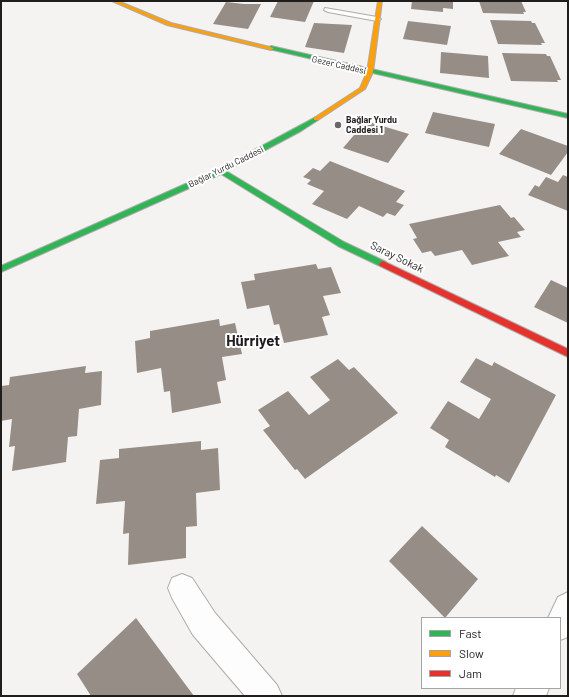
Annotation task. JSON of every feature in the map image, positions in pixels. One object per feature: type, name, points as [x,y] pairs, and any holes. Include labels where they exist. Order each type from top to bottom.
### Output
[{"type":"street","name":"Gezer Caddesi","points":[[114,1],[168,24],[370,72],[568,116]]},
{"type":"street","name":"Bağlar Yurdu Caddesi","points":[[1,269],[221,171],[299,130],[362,89],[370,72],[380,1]]},
{"type":"street","name":"Saray Sokak","points":[[221,171],[341,244],[568,353]]},
{"type":"street","points":[[182,588],[204,624],[266,696]]},
{"type":"street","points":[[561,623],[568,607]]},
{"type":"lane","points":[[328,10],[377,19]]},
{"type":"building","points":[[278,1],[314,1],[305,22],[270,17]]},
{"type":"building","points":[[412,1],[453,1],[453,9],[443,8],[443,12],[411,9]]},
{"type":"building","points":[[479,1],[521,1],[526,12],[523,12],[524,14],[483,13]]},
{"type":"building","points":[[226,2],[261,4],[248,29],[213,24]]},
{"type":"building","points":[[490,20],[531,21],[532,23],[535,23],[545,43],[541,43],[542,45],[498,44]]},
{"type":"building","points":[[408,21],[451,26],[447,45],[403,39]]},
{"type":"building","points":[[314,23],[352,25],[344,53],[305,47]]},
{"type":"building","points":[[441,52],[488,56],[489,78],[440,73]]},
{"type":"building","points":[[502,53],[546,54],[547,56],[550,56],[561,80],[557,80],[558,82],[511,81]]},
{"type":"building","points":[[433,112],[495,124],[489,147],[425,133]]},
{"type":"building","points":[[366,121],[409,134],[388,163],[343,148]]},
{"type":"building","points":[[521,129],[568,146],[568,152],[551,175],[499,154]]},
{"type":"building","points":[[330,161],[405,191],[396,202],[404,205],[395,216],[387,213],[383,217],[359,206],[347,219],[312,204],[324,191],[307,184],[311,180],[303,177],[313,168],[320,171]]},
{"type":"building","points":[[563,175],[568,177],[568,211],[528,195],[535,185],[539,187],[546,177],[558,182]]},
{"type":"building","points":[[500,205],[511,218],[514,217],[525,230],[517,232],[521,237],[498,242],[509,256],[472,265],[462,250],[435,256],[431,251],[422,253],[413,239],[417,238],[409,224]]},
{"type":"building","points":[[316,264],[318,269],[331,267],[341,293],[323,296],[330,315],[322,317],[328,335],[284,343],[279,324],[274,325],[269,305],[247,309],[241,282],[255,280],[254,274]]},
{"type":"building","points":[[551,280],[568,288],[568,323],[534,307]]},
{"type":"building","points":[[219,319],[220,326],[235,323],[242,354],[222,357],[226,380],[217,382],[221,403],[172,413],[170,391],[164,392],[161,368],[137,373],[135,341],[150,338],[150,331]]},
{"type":"building","points":[[476,358],[492,366],[494,362],[556,395],[509,483],[496,475],[495,477],[445,447],[449,440],[430,428],[448,401],[479,419],[491,399],[460,382]]},
{"type":"building","points":[[338,359],[349,370],[354,367],[398,413],[305,479],[297,469],[295,470],[263,430],[270,426],[258,410],[288,391],[309,415],[330,400],[310,377]]},
{"type":"building","points":[[86,366],[85,373],[102,371],[101,405],[79,409],[77,436],[68,437],[66,462],[12,471],[15,446],[9,447],[12,419],[1,421],[1,386],[9,385],[10,377]]},
{"type":"building","points":[[201,441],[201,450],[218,448],[220,490],[196,493],[197,526],[186,527],[186,558],[128,565],[129,533],[123,534],[125,501],[96,504],[100,460],[119,458],[119,449]]},
{"type":"building","points":[[422,526],[478,579],[446,617],[444,617],[389,561]]},
{"type":"building","points":[[136,618],[194,696],[91,696],[77,674]]},
{"type":"traffic: fast","points":[[271,48],[568,116]]},
{"type":"traffic: fast","points":[[1,269],[221,171],[299,130],[316,119]]},
{"type":"traffic: fast","points":[[221,171],[341,244],[383,264]]},
{"type":"traffic: slow","points":[[114,1],[169,24],[271,48]]},
{"type":"traffic: slow","points":[[316,119],[362,89],[370,72],[380,1]]},
{"type":"traffic: jam","points":[[383,264],[568,353]]},
{"type":"place","name":"Bağlar Yurdu Caddesi 1","points":[[338,125]]},
{"type":"district","name":"Hürriyet","points":[[253,341]]}]
